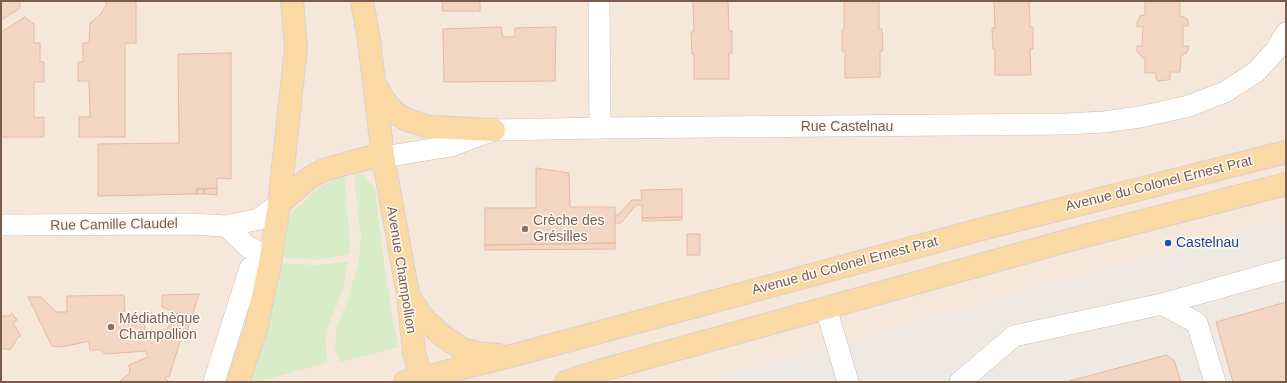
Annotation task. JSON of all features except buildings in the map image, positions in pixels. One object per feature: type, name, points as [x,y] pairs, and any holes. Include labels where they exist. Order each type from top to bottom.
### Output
[{"type":"main road","points":[[238,382],[256,329],[280,204],[296,48],[292,1]]},
{"type":"main road","name":"Avenue Champollion","points":[[362,1],[374,81],[383,157],[408,294],[416,381]]},
{"type":"main road","points":[[374,81],[384,100],[394,112],[407,120],[430,127],[494,130]]},
{"type":"main road","name":"Avenue du Colonel Ernest Prat","points":[[416,381],[986,228],[1286,152]]},
{"type":"main road","points":[[280,204],[309,178],[324,170],[368,158],[383,157]]},
{"type":"main road","points":[[566,382],[606,369],[1070,240],[1286,184]]},
{"type":"main road","points":[[408,294],[424,320],[443,336],[462,348],[478,354],[511,356]]},
{"type":"street","points":[[599,1],[600,128]]},
{"type":"street","name":"Rue Castelnau","points":[[383,157],[451,146],[494,130],[1003,125],[1104,122],[1140,117],[1189,106],[1225,92],[1256,72],[1283,47]]},
{"type":"street","name":"Rue Camille Claudel","points":[[1,225],[189,224],[226,226],[259,219],[280,204]]},
{"type":"street","points":[[226,226],[248,247],[260,254],[271,257]]},
{"type":"street","points":[[214,382],[250,268],[271,257]]},
{"type":"street","points":[[960,382],[1014,336],[1162,304],[1286,269]]},
{"type":"street","points":[[1162,304],[1197,323],[1215,382]]},
{"type":"street","points":[[826,308],[848,382]]},
{"type":"shaded area","points":[[1,1],[1286,1],[1286,382],[1,382]]},
{"type":"shaded area","points":[[1286,218],[1286,382],[703,382]]},
{"type":"green space","points":[[359,173],[365,176],[375,189],[394,327],[399,347],[340,362],[335,347],[337,326],[347,302],[359,260],[361,237],[354,174]]},
{"type":"green space","points":[[344,176],[350,240],[349,254],[316,260],[281,257],[287,222],[292,213],[319,188],[336,178]]},
{"type":"green space","points":[[348,262],[343,289],[328,327],[326,338],[327,363],[257,382],[248,382],[280,263],[316,265]]},
{"type":"place","name":"Crèche des Grésilles","points":[[525,229]]},
{"type":"place","name":"Castelnau","points":[[1168,243]]},
{"type":"place","name":"Médiathèque Champollion","points":[[111,327]]}]
